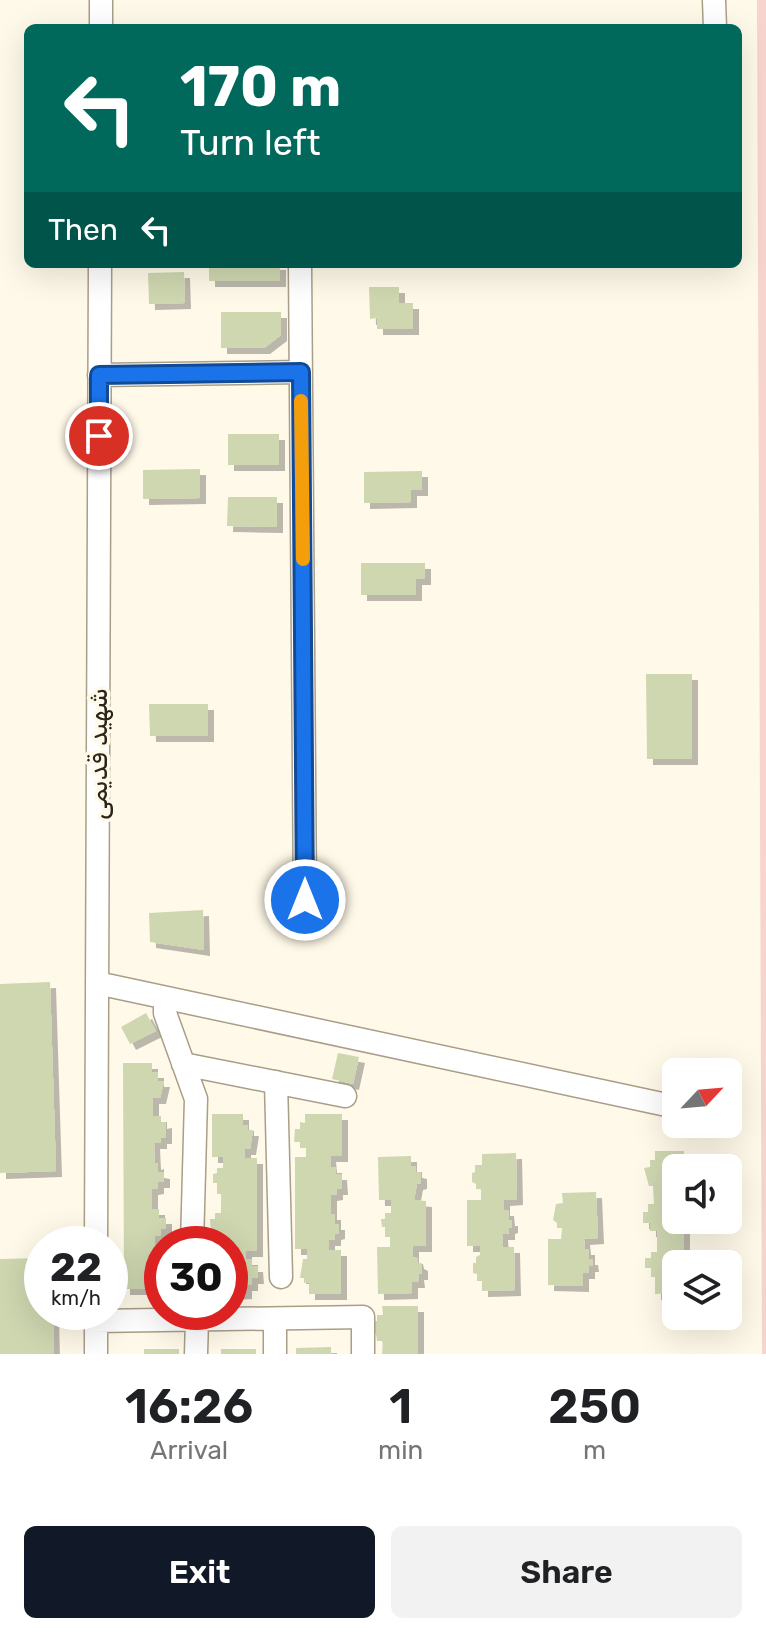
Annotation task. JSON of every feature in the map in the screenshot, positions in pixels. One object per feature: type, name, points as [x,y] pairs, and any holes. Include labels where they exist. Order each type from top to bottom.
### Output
[{"type":"street","points":[[101,0],[101,24]]},
{"type":"street","points":[[714,0],[715,24]]},
{"type":"street","name":"شهید قدیمی","points":[[96,1226],[100,268]]},
{"type":"street","points":[[300,268],[305,900]]},
{"type":"street","points":[[99,375],[301,372]]},
{"type":"street","points":[[97,983],[662,1104]]},
{"type":"street","points":[[165,999],[165,1013],[196,1099],[192,1226]]},
{"type":"street","points":[[183,1064],[345,1096]]},
{"type":"street","points":[[276,1082],[281,1277]]},
{"type":"street","points":[[248,1319],[363,1317],[363,1354]]},
{"type":"street","points":[[275,1319],[275,1354]]},
{"type":"street","points":[[96,1330],[96,1354]]},
{"type":"street","points":[[196,1354],[197,1330]]},
{"type":"shaded area","points":[[757,0],[766,0],[766,1354],[762,1354]]},
{"type":"building","points":[[209,268],[280,268],[280,281],[209,281]]},
{"type":"building","points":[[184,272],[185,303],[149,304],[148,273]]},
{"type":"building","points":[[369,287],[399,287],[399,303],[413,303],[413,329],[377,329],[377,318],[370,319]]},
{"type":"building","points":[[221,312],[281,312],[281,335],[264,348],[221,348]]},
{"type":"building","points":[[228,434],[279,434],[279,465],[228,465]]},
{"type":"building","points":[[200,469],[200,498],[143,499],[143,470]]},
{"type":"building","points":[[422,471],[422,490],[411,490],[411,502],[364,503],[364,472]]},
{"type":"building","points":[[228,497],[277,497],[277,527],[227,526]]},
{"type":"building","points":[[361,563],[425,563],[425,579],[416,579],[416,595],[361,595]]},
{"type":"building","points":[[646,674],[692,674],[692,759],[647,759]]},
{"type":"building","points":[[149,704],[208,704],[208,736],[150,736]]},
{"type":"building","points":[[203,910],[204,950],[150,942],[149,913]]},
{"type":"building","points":[[50,982],[56,1171],[0,1173],[0,984]]},
{"type":"building","points":[[146,1013],[156,1031],[130,1044],[121,1027]]},
{"type":"building","points":[[338,1053],[359,1057],[353,1084],[332,1079]]},
{"type":"building","points":[[123,1063],[152,1063],[152,1072],[158,1072],[158,1081],[164,1081],[160,1098],[153,1098],[153,1116],[161,1116],[161,1123],[166,1122],[166,1138],[161,1138],[161,1143],[154,1143],[155,1164],[158,1163],[158,1172],[164,1173],[164,1182],[158,1182],[158,1188],[152,1189],[152,1209],[159,1209],[159,1218],[166,1218],[166,1226],[144,1226],[144,1289],[128,1289],[128,1226],[124,1226]]},
{"type":"building","points":[[212,1114],[243,1114],[243,1125],[253,1130],[250,1149],[245,1149],[245,1158],[257,1158],[257,1251],[248,1251],[248,1226],[210,1226],[210,1219],[215,1219],[215,1213],[221,1213],[221,1194],[217,1194],[213,1174],[217,1173],[217,1168],[223,1168],[223,1157],[212,1157]]},
{"type":"building","points":[[305,1114],[342,1114],[342,1156],[330,1156],[331,1167],[336,1167],[336,1174],[341,1174],[342,1189],[331,1195],[331,1214],[335,1214],[339,1233],[335,1234],[335,1240],[329,1240],[329,1250],[341,1250],[341,1294],[309,1294],[309,1282],[304,1283],[304,1278],[300,1278],[307,1249],[295,1249],[295,1157],[306,1157],[306,1148],[300,1148],[300,1142],[294,1142],[295,1129],[300,1129],[300,1122],[305,1123]]},
{"type":"building","points":[[655,1151],[684,1151],[684,1154],[662,1154],[662,1234],[684,1234],[684,1250],[662,1250],[662,1294],[655,1294],[655,1277],[651,1277],[651,1268],[645,1268],[645,1258],[651,1258],[651,1252],[657,1252],[657,1231],[650,1231],[650,1223],[643,1223],[643,1212],[648,1212],[648,1204],[654,1204],[653,1186],[649,1186],[644,1168],[650,1167],[650,1160],[655,1160]]},
{"type":"building","points":[[516,1153],[517,1199],[504,1200],[504,1210],[508,1210],[512,1227],[509,1234],[502,1234],[503,1247],[514,1247],[515,1290],[482,1291],[482,1281],[477,1281],[477,1274],[473,1273],[473,1263],[480,1255],[480,1246],[467,1246],[467,1200],[481,1200],[481,1189],[476,1189],[476,1184],[472,1182],[472,1173],[475,1172],[475,1165],[482,1165],[482,1154]]},
{"type":"building","points":[[411,1156],[411,1166],[416,1166],[416,1172],[421,1173],[421,1183],[417,1184],[414,1200],[426,1201],[426,1246],[413,1246],[413,1257],[422,1265],[422,1274],[418,1274],[419,1282],[412,1282],[412,1293],[378,1294],[377,1247],[390,1247],[390,1237],[385,1237],[381,1219],[385,1219],[385,1213],[391,1213],[391,1200],[379,1200],[378,1157]]},
{"type":"building","points":[[596,1192],[598,1238],[584,1239],[593,1266],[589,1266],[589,1273],[583,1273],[583,1286],[548,1285],[548,1239],[561,1239],[562,1228],[557,1228],[553,1220],[556,1204],[563,1203],[562,1193]]},
{"type":"building","points":[[24,1258],[24,1330],[53,1330],[54,1354],[0,1354],[0,1259]]},
{"type":"building","points":[[248,1259],[252,1259],[252,1266],[257,1266],[258,1278],[252,1278],[252,1285],[248,1285]]},
{"type":"building","points":[[382,1306],[418,1306],[418,1354],[382,1354],[383,1341],[377,1341],[376,1334],[371,1334],[371,1321],[377,1321],[377,1315],[383,1315]]},
{"type":"building","points":[[331,1347],[331,1354],[296,1354],[296,1348]]},
{"type":"building","points":[[144,1349],[179,1349],[179,1354],[144,1354]]},
{"type":"building","points":[[221,1349],[256,1349],[256,1354],[221,1354]]},
{"type":"slow traffic","points":[[301,401],[303,559]]},
{"type":"route","points":[[99,436],[99,375],[301,372],[305,900]]}]
